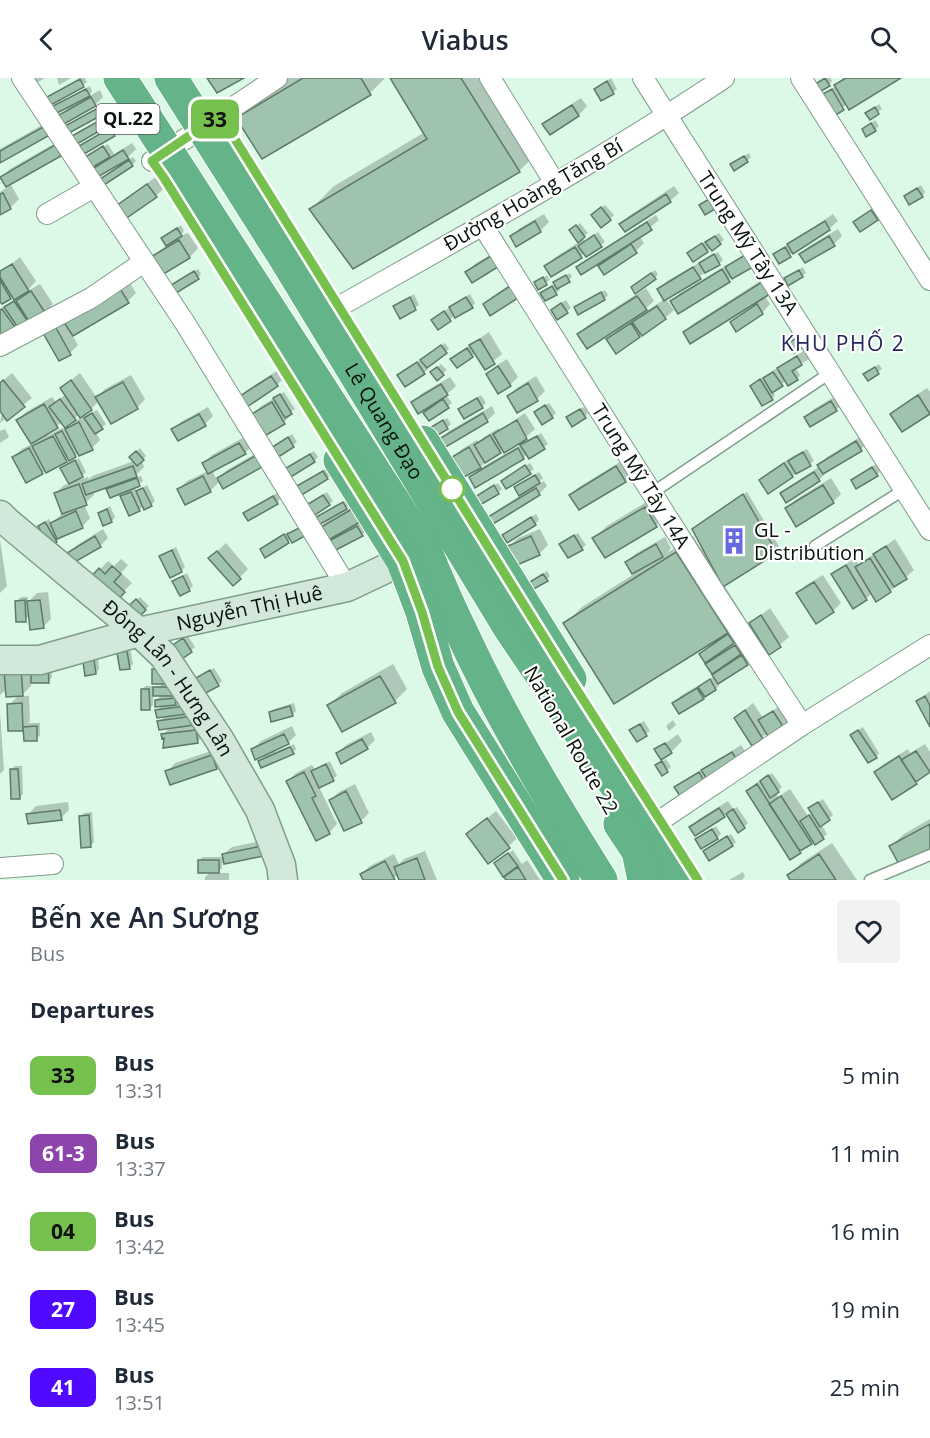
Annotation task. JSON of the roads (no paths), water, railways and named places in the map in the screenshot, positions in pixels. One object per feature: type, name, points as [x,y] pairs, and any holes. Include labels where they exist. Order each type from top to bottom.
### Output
[{"type":"highway","name":"Lê Quang Đạo","points":[[102,78],[135,129],[159,156]]},
{"type":"highway","name":"Lê Quang Đạo","points":[[120,78],[159,156],[460,630],[551,801],[600,880]]},
{"type":"highway","name":"Lê Quang Đạo","points":[[171,78],[211,122],[293,251],[509,627],[652,825],[698,880]]},
{"type":"highway","name":"Lê Quang Đạo","points":[[195,78],[211,122]]},
{"type":"highway","name":"Lê Quang Đạo","points":[[293,251],[340,306],[652,825],[680,880]]},
{"type":"highway","name":"Lê Quang Đạo","points":[[414,555],[422,612],[438,667],[458,712],[563,880]]},
{"type":"highway","name":"National Route 22","points":[[509,627],[575,755],[638,851],[644,880]]},
{"type":"highway","points":[[496,701],[503,783]]},
{"type":"street","points":[[22,78],[185,323],[347,587]]},
{"type":"street","points":[[159,156],[277,78]]},
{"type":"street","points":[[490,78],[555,183]]},
{"type":"street","name":"Trung Mỹ Tây 13A","points":[[643,78],[930,530]]},
{"type":"street","name":"Đường Hoàng Tăng Bí","points":[[340,306],[483,226],[667,116],[724,78]]},
{"type":"street","points":[[801,78],[930,280]]},
{"type":"street","points":[[47,214],[94,186]]},
{"type":"street","name":"Trung Mỹ Tây 14A","points":[[483,226],[717,596],[802,725]]},
{"type":"street","points":[[0,346],[91,298],[144,262]]},
{"type":"street","name":"Đông Lân - Hưng Lân","points":[[0,515],[139,632],[164,656],[231,759],[260,810],[281,865],[283,880]]},
{"type":"street","name":"Nguyễn Thị Huê","points":[[0,660],[40,660],[139,632],[347,587],[414,555]]},
{"type":"street","points":[[652,825],[802,725],[930,645]]},
{"type":"street","points":[[0,868],[53,864]]},
{"type":"lane","points":[[652,493],[830,373]]},
{"type":"lane","points":[[815,546],[905,489]]},
{"type":"lane","points":[[870,880],[930,855]]},
{"type":"place","name":"GL - Distribution","points":[[734,541]]},
{"type":"district","name":"KHU PHỐ 2","points":[[843,344]]}]
